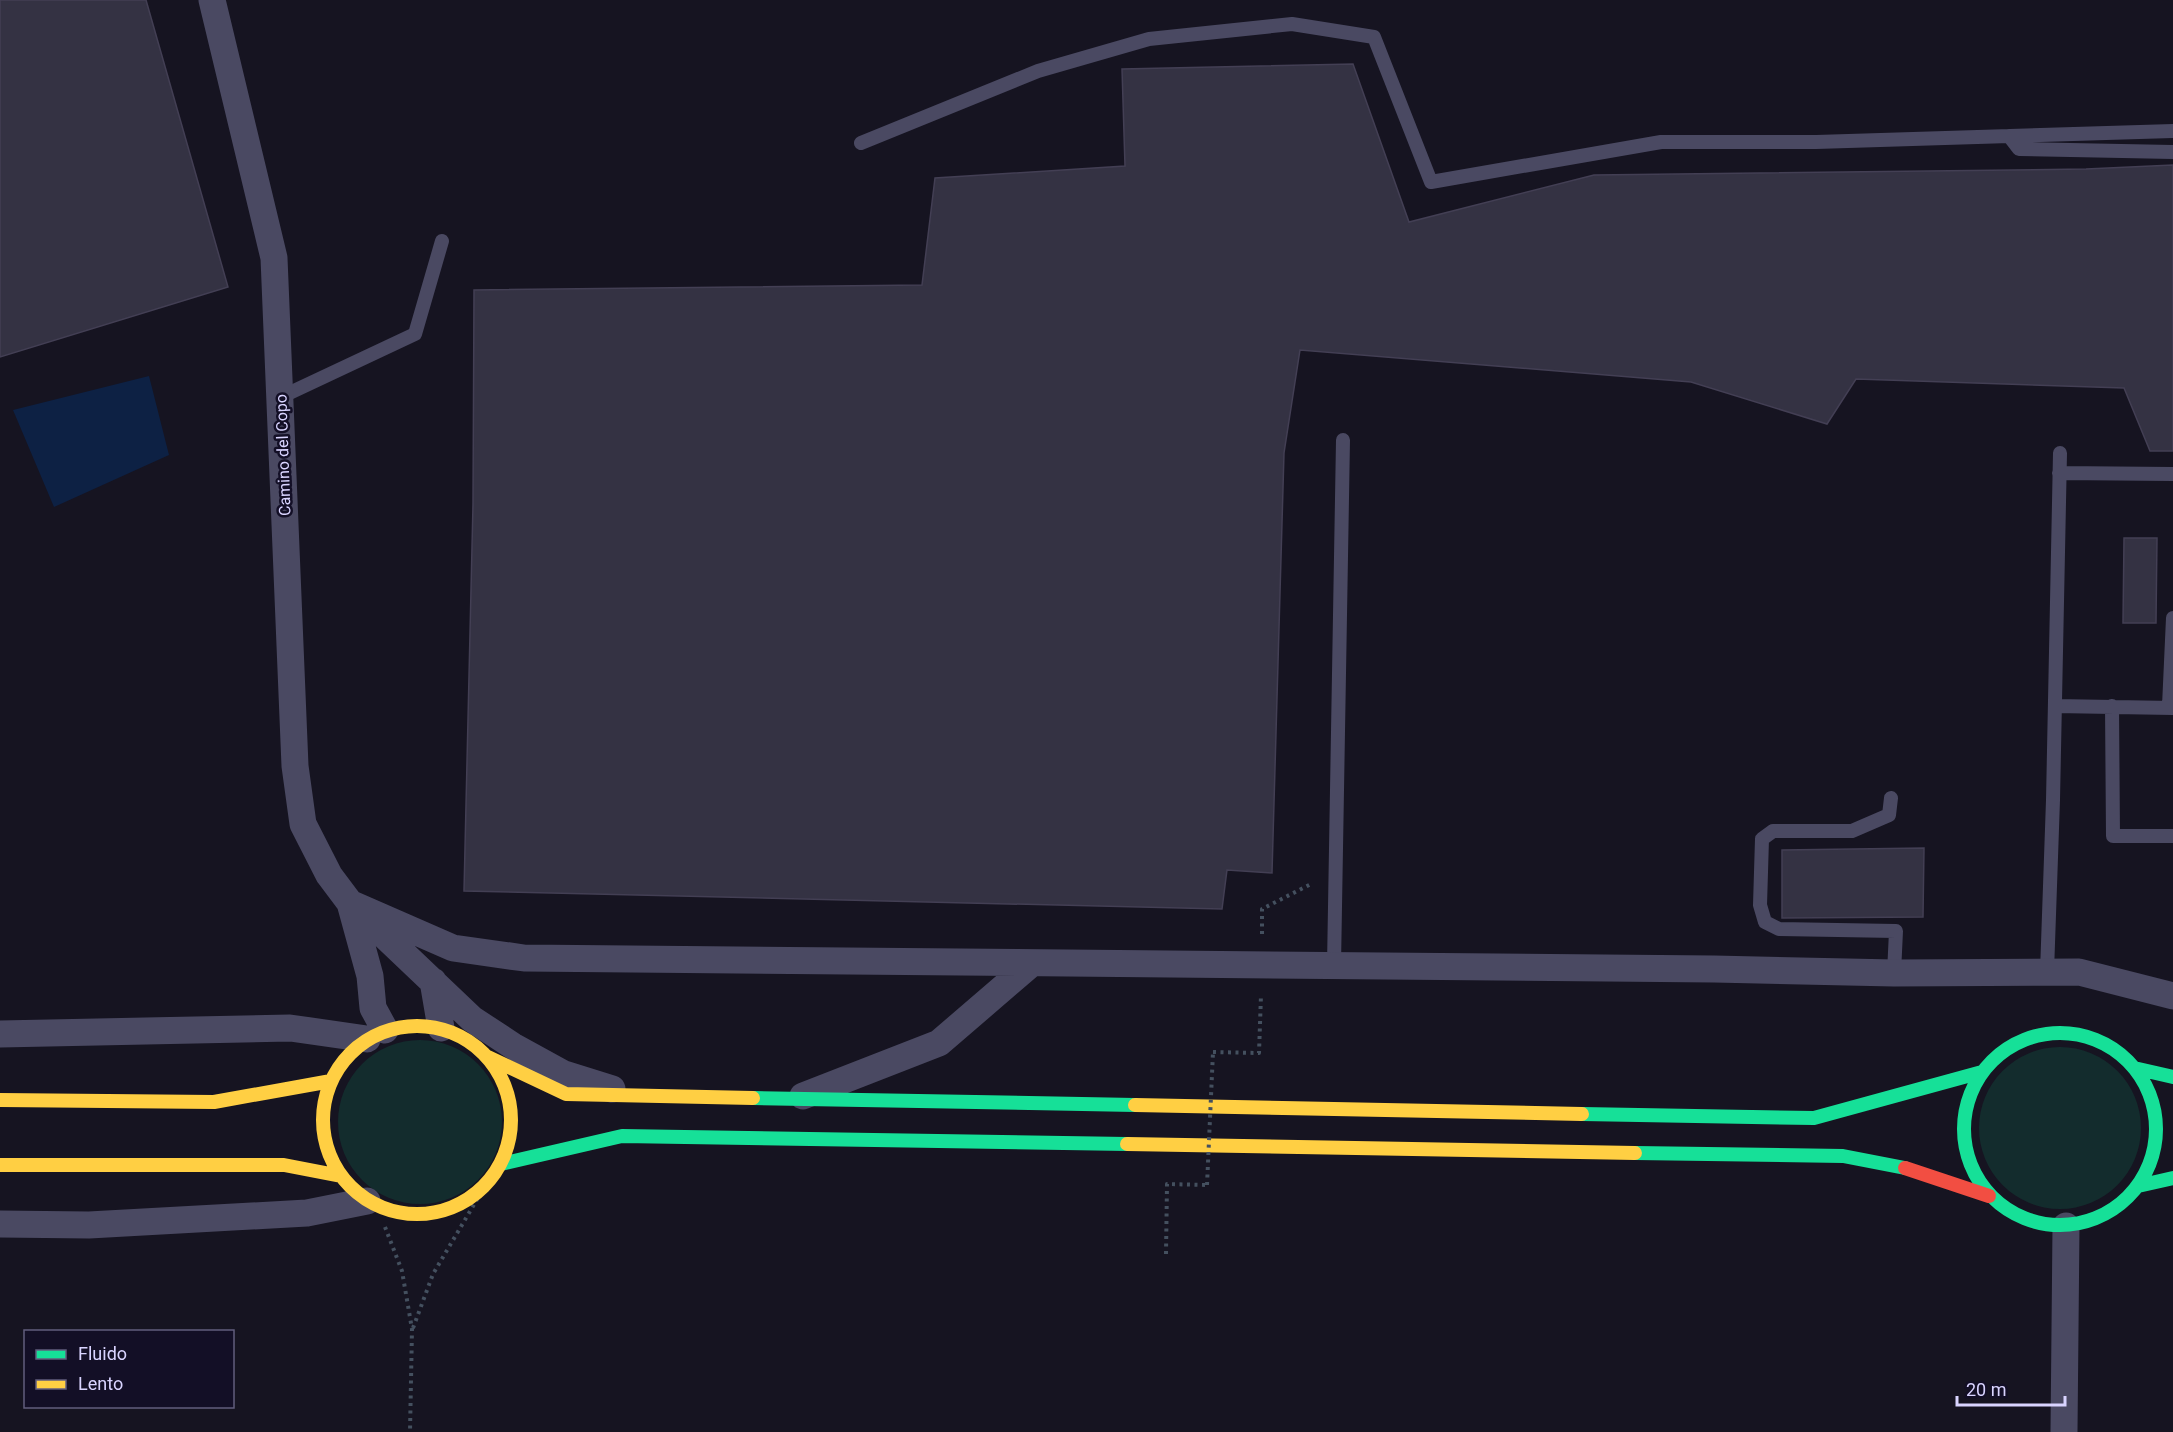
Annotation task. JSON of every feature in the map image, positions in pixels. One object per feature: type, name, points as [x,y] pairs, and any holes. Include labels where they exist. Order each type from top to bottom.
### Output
[{"type":"main road","points":[[488,1057],[504,1081],[511,1108],[510,1137],[501,1164],[483,1188],[459,1205],[430,1214],[400,1214],[372,1204],[357,1194],[341,1176],[328,1154],[323,1130],[324,1105],[331,1081],[346,1057],[376,1035],[413,1025],[441,1028],[467,1039],[488,1057],[566,1094],[1814,1118],[1982,1072]]},
{"type":"main road","points":[[2057,1032],[2086,1036],[2113,1048],[2134,1068],[2151,1095],[2156,1126],[2152,1158],[2138,1186],[2119,1206],[2094,1220],[2066,1226],[2038,1224],[2012,1214],[1989,1196],[1971,1168],[1964,1136],[1967,1102],[1982,1072],[2002,1051],[2028,1037],[2057,1032]]},
{"type":"main road","points":[[2134,1068],[2173,1077]]},
{"type":"main road","points":[[0,1100],[214,1102],[331,1081]]},
{"type":"main road","points":[[501,1164],[622,1136],[1843,1156],[1904,1168],[1989,1196]]},
{"type":"main road","points":[[0,1165],[284,1166],[341,1176]]},
{"type":"main road","points":[[2138,1186],[2173,1178]]},
{"type":"street","name":"Camino del Copo","points":[[212,0],[274,258],[295,766],[303,824],[329,875],[350,903]]},
{"type":"street","points":[[350,903],[453,948],[524,958],[1334,965],[1894,973],[2079,972],[2173,996]]},
{"type":"street","points":[[350,903],[472,1019],[513,1046],[564,1074],[629,1094]]},
{"type":"street","points":[[0,1034],[290,1028],[376,1035],[370,976],[350,903]]},
{"type":"street","points":[[799,1097],[939,1043],[1032,963]]},
{"type":"street","points":[[433,981],[441,1028]]},
{"type":"street","points":[[0,1224],[89,1224],[307,1213],[372,1204]]},
{"type":"street","points":[[2064,1432],[2066,1226]]},
{"type":"lane","points":[[861,143],[1038,71],[1149,39],[1292,24],[1374,37],[1431,182],[1661,142],[1816,142],[2173,131]]},
{"type":"lane","points":[[2009,136],[2019,149],[2173,152]]},
{"type":"lane","points":[[281,397],[415,334],[442,241]]},
{"type":"lane","points":[[1334,965],[1343,440]]},
{"type":"lane","points":[[2047,972],[2060,453]]},
{"type":"lane","points":[[2060,473],[2173,474]]},
{"type":"lane","points":[[2055,706],[2171,707],[2173,618]]},
{"type":"lane","points":[[2112,706],[2113,836],[2173,836]]},
{"type":"lane","points":[[1891,798],[1889,815],[1852,831],[1773,831],[1762,839],[1760,905],[1765,922],[1779,929],[1896,931],[1894,973]]},
{"type":"path","points":[[1167,1254],[1167,1185],[1207,1185],[1213,1052],[1259,1053],[1261,1016]]},
{"type":"path","points":[[412,1329],[433,1274],[483,1188]]},
{"type":"path","points":[[372,1204],[402,1271],[412,1329],[410,1432]]},
{"type":"green space","points":[[420,1040],[451,1047],[478,1064],[495,1091],[502,1122],[495,1153],[478,1180],[451,1197],[420,1204],[389,1197],[362,1180],[345,1153],[338,1122],[345,1091],[362,1064],[389,1047]]},
{"type":"green space","points":[[2060,1047],[2091,1053],[2117,1071],[2135,1097],[2141,1128],[2135,1159],[2117,1185],[2091,1203],[2060,1209],[2029,1203],[2003,1185],[1985,1159],[1979,1128],[1985,1097],[2003,1071],[2029,1053]]},
{"type":"water","points":[[149,376],[169,455],[54,507],[13,410]]},
{"type":"building","points":[[0,0],[146,0],[228,287],[0,357]]},
{"type":"building","points":[[1353,64],[1409,222],[1594,175],[2086,169],[2173,165],[2173,451],[2150,451],[2124,388],[1856,379],[1827,424],[1691,382],[1300,350],[1284,453],[1272,873],[1227,870],[1222,909],[464,891],[473,504],[474,290],[922,285],[935,178],[1125,166],[1122,69]]},
{"type":"building","points":[[2124,538],[2157,538],[2156,623],[2123,623]]},
{"type":"building","points":[[1924,848],[1923,917],[1782,918],[1782,850]]},
{"type":"traffic: fast","points":[[2051,1033],[2069,1033],[2097,1040],[2128,1061],[2149,1092],[2156,1129],[2149,1166],[2128,1197],[2097,1218],[2069,1225],[2051,1225],[2015,1214],[1986,1190],[1975,1174],[1968,1157],[1964,1138],[1964,1120],[1975,1084],[1999,1055],[2015,1044],[2032,1037],[2051,1033]]},
{"type":"traffic: fast","points":[[2134,1068],[2173,1077]]},
{"type":"traffic: fast","points":[[1582,1114],[1814,1118],[1982,1072]]},
{"type":"traffic: fast","points":[[753,1098],[1135,1105]]},
{"type":"traffic: fast","points":[[501,1164],[622,1136],[1127,1144]]},
{"type":"traffic: fast","points":[[1635,1153],[1843,1156],[1905,1168]]},
{"type":"traffic: fast","points":[[2138,1186],[2173,1178]]},
{"type":"traffic: slow","points":[[408,1026],[426,1026],[453,1033],[484,1053],[504,1084],[511,1120],[504,1156],[484,1187],[453,1207],[426,1214],[408,1214],[373,1203],[357,1193],[344,1180],[327,1147],[323,1129],[323,1111],[334,1076],[344,1060],[357,1047],[390,1030],[408,1026]]},
{"type":"traffic: slow","points":[[488,1057],[566,1094],[753,1098]]},
{"type":"traffic: slow","points":[[0,1100],[214,1102],[331,1081]]},
{"type":"traffic: slow","points":[[1135,1105],[1582,1114]]},
{"type":"traffic: slow","points":[[1127,1144],[1635,1153]]},
{"type":"traffic: slow","points":[[0,1165],[284,1165],[341,1176]]},
{"type":"traffic: jam","points":[[1905,1168],[1989,1196]]}]
